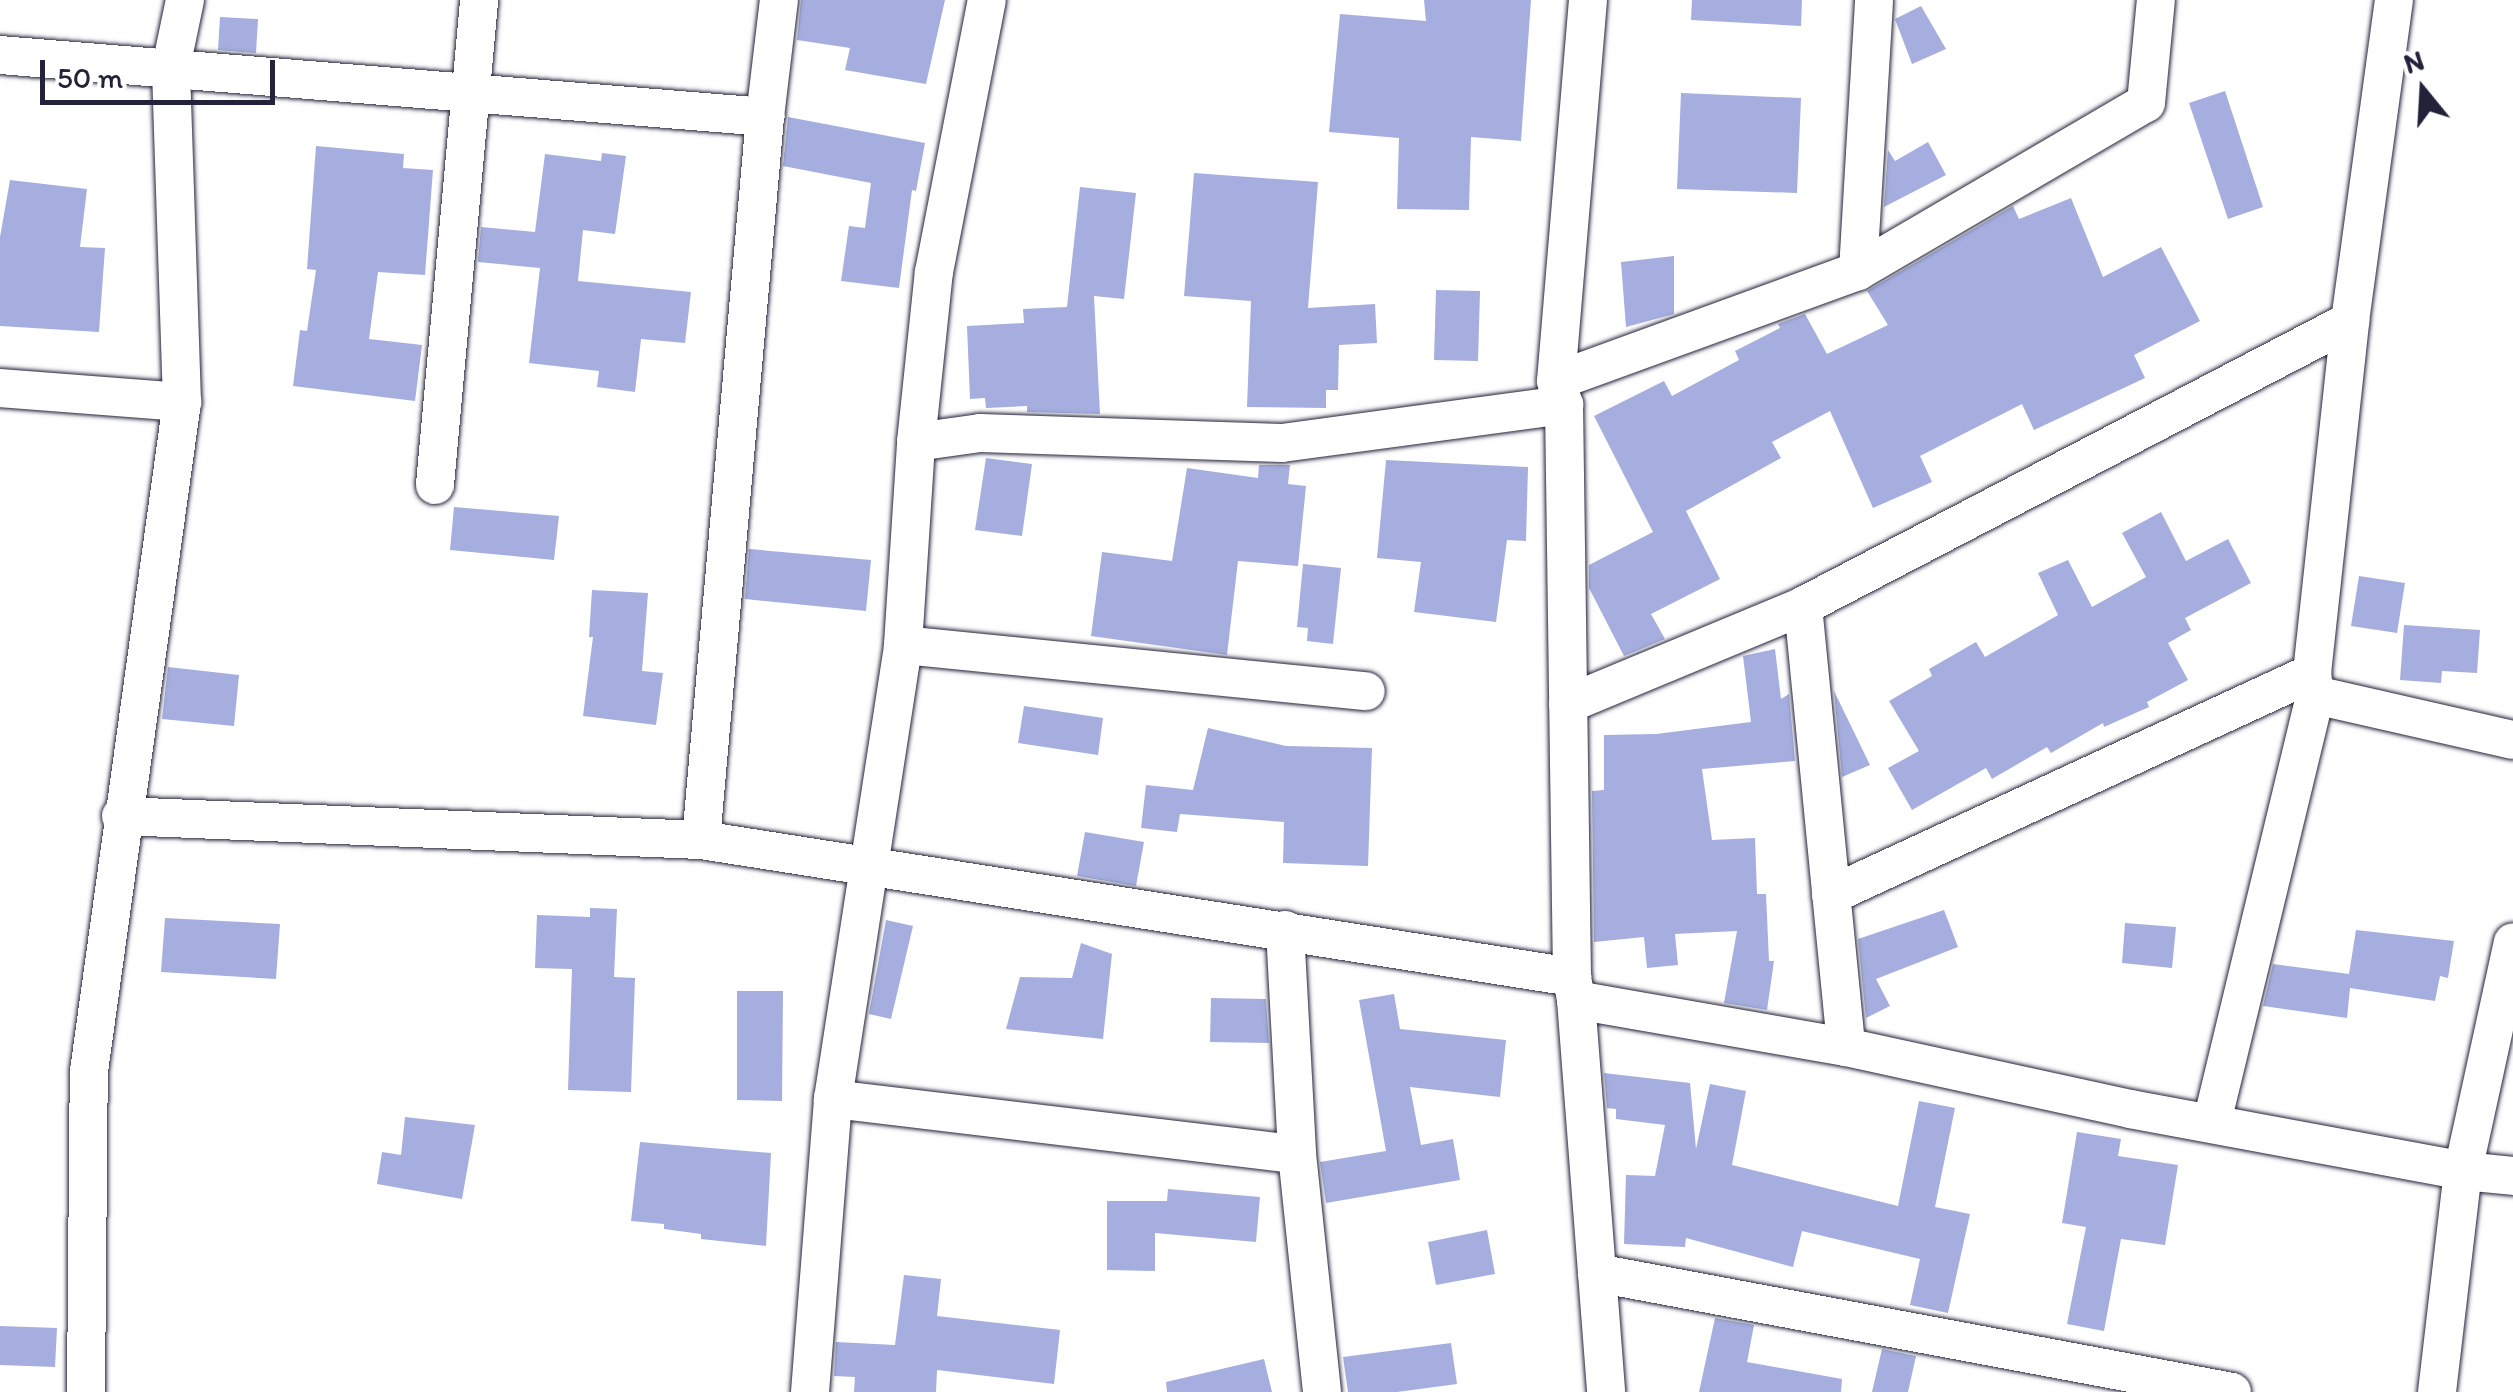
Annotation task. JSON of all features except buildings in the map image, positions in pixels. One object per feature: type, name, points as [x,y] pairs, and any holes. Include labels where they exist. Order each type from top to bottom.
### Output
[{"type":"street","points":[[86,1392],[89,1071],[121,816],[182,402],[171,67],[185,0]]},
{"type":"street","points":[[435,484],[479,0]]},
{"type":"street","points":[[701,840],[765,117],[780,0]]},
{"type":"street","points":[[810,1392],[833,1099],[903,646],[916,442],[934,272],[988,0]]},
{"type":"street","points":[[1588,0],[1560,393],[1574,988],[1606,1392]]},
{"type":"street","points":[[1858,271],[1874,0]]},
{"type":"street","points":[[916,442],[980,433],[1282,443],[1560,393],[1858,271],[2146,103],[2156,0]]},
{"type":"street","points":[[2212,1122],[2313,684],[2350,321],[2394,0]]},
{"type":"street","points":[[0,55],[765,117]]},
{"type":"street","points":[[1568,704],[1803,606],[2350,321]]},
{"type":"street","points":[[0,388],[182,402]]},
{"type":"street","points":[[1803,606],[1846,1047]]},
{"type":"street","points":[[903,646],[1366,691]]},
{"type":"street","points":[[1831,895],[2313,684],[2513,740]]},
{"type":"street","points":[[121,816],[701,840],[1285,930],[2212,1122],[2464,1171],[2513,1176]]},
{"type":"street","points":[[1285,930],[1297,1154],[1322,1392]]},
{"type":"street","points":[[2437,1392],[2464,1171],[2513,942]]},
{"type":"street","points":[[833,1099],[1297,1154]]},
{"type":"street","points":[[1597,1273],[2232,1392]]}]
